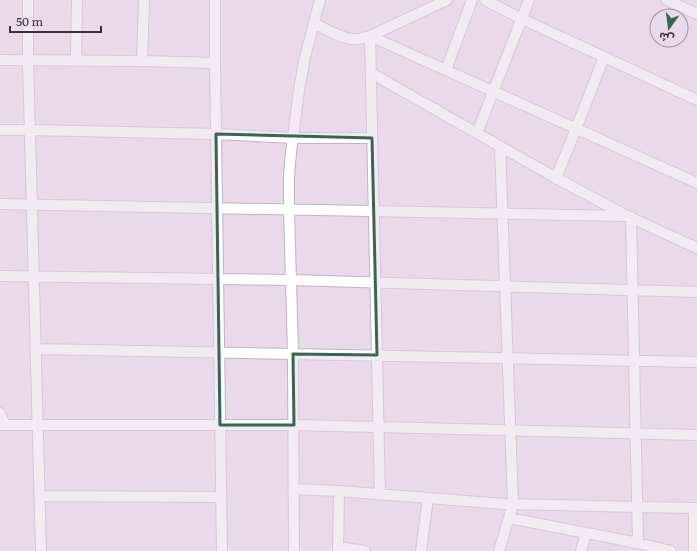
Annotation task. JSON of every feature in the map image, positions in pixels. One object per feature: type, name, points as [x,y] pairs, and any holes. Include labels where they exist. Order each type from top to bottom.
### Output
[{"type":"street","points":[[28,0],[28,60],[40,551]]},
{"type":"street","points":[[76,60],[77,0]]},
{"type":"street","points":[[142,61],[144,0]]},
{"type":"street","points":[[215,0],[222,551]]},
{"type":"street","points":[[294,551],[293,354],[289,210],[290,168],[299,90],[305,57],[320,0]]},
{"type":"street","points":[[314,24],[342,37],[352,39],[362,38],[370,36],[447,0]]},
{"type":"street","points":[[446,70],[472,0]]},
{"type":"street","points":[[485,0],[604,57],[696,96]]},
{"type":"street","points":[[477,133],[529,0]]},
{"type":"street","points":[[668,0],[697,14]]},
{"type":"street","points":[[370,36],[697,183]]},
{"type":"street","points":[[370,36],[380,495]]},
{"type":"street","points":[[556,178],[604,57]]},
{"type":"street","points":[[0,60],[215,63]]},
{"type":"street","points":[[371,73],[556,178],[629,216],[697,248]]},
{"type":"street","points":[[0,130],[216,134],[293,138],[372,138]]},
{"type":"street","points":[[499,551],[513,504],[500,146]]},
{"type":"street","points":[[0,204],[629,216]]},
{"type":"street","points":[[629,216],[633,291],[638,543]]},
{"type":"street","points":[[0,276],[291,280],[697,292]]},
{"type":"street","points":[[36,348],[697,362]]},
{"type":"street","points":[[0,412],[2,425],[294,425],[697,435]]},
{"type":"street","points":[[294,489],[513,504],[638,508],[695,508],[694,551]]},
{"type":"street","points":[[339,491],[338,549],[365,551]]},
{"type":"street","points":[[39,496],[221,497]]},
{"type":"street","points":[[421,551],[428,498]]},
{"type":"street","points":[[509,518],[638,543],[671,551]]},
{"type":"street","points":[[581,551],[586,533]]},
{"type":"highlighted area","points":[[216,134],[372,138],[377,355],[293,354],[294,425],[220,425]]}]
